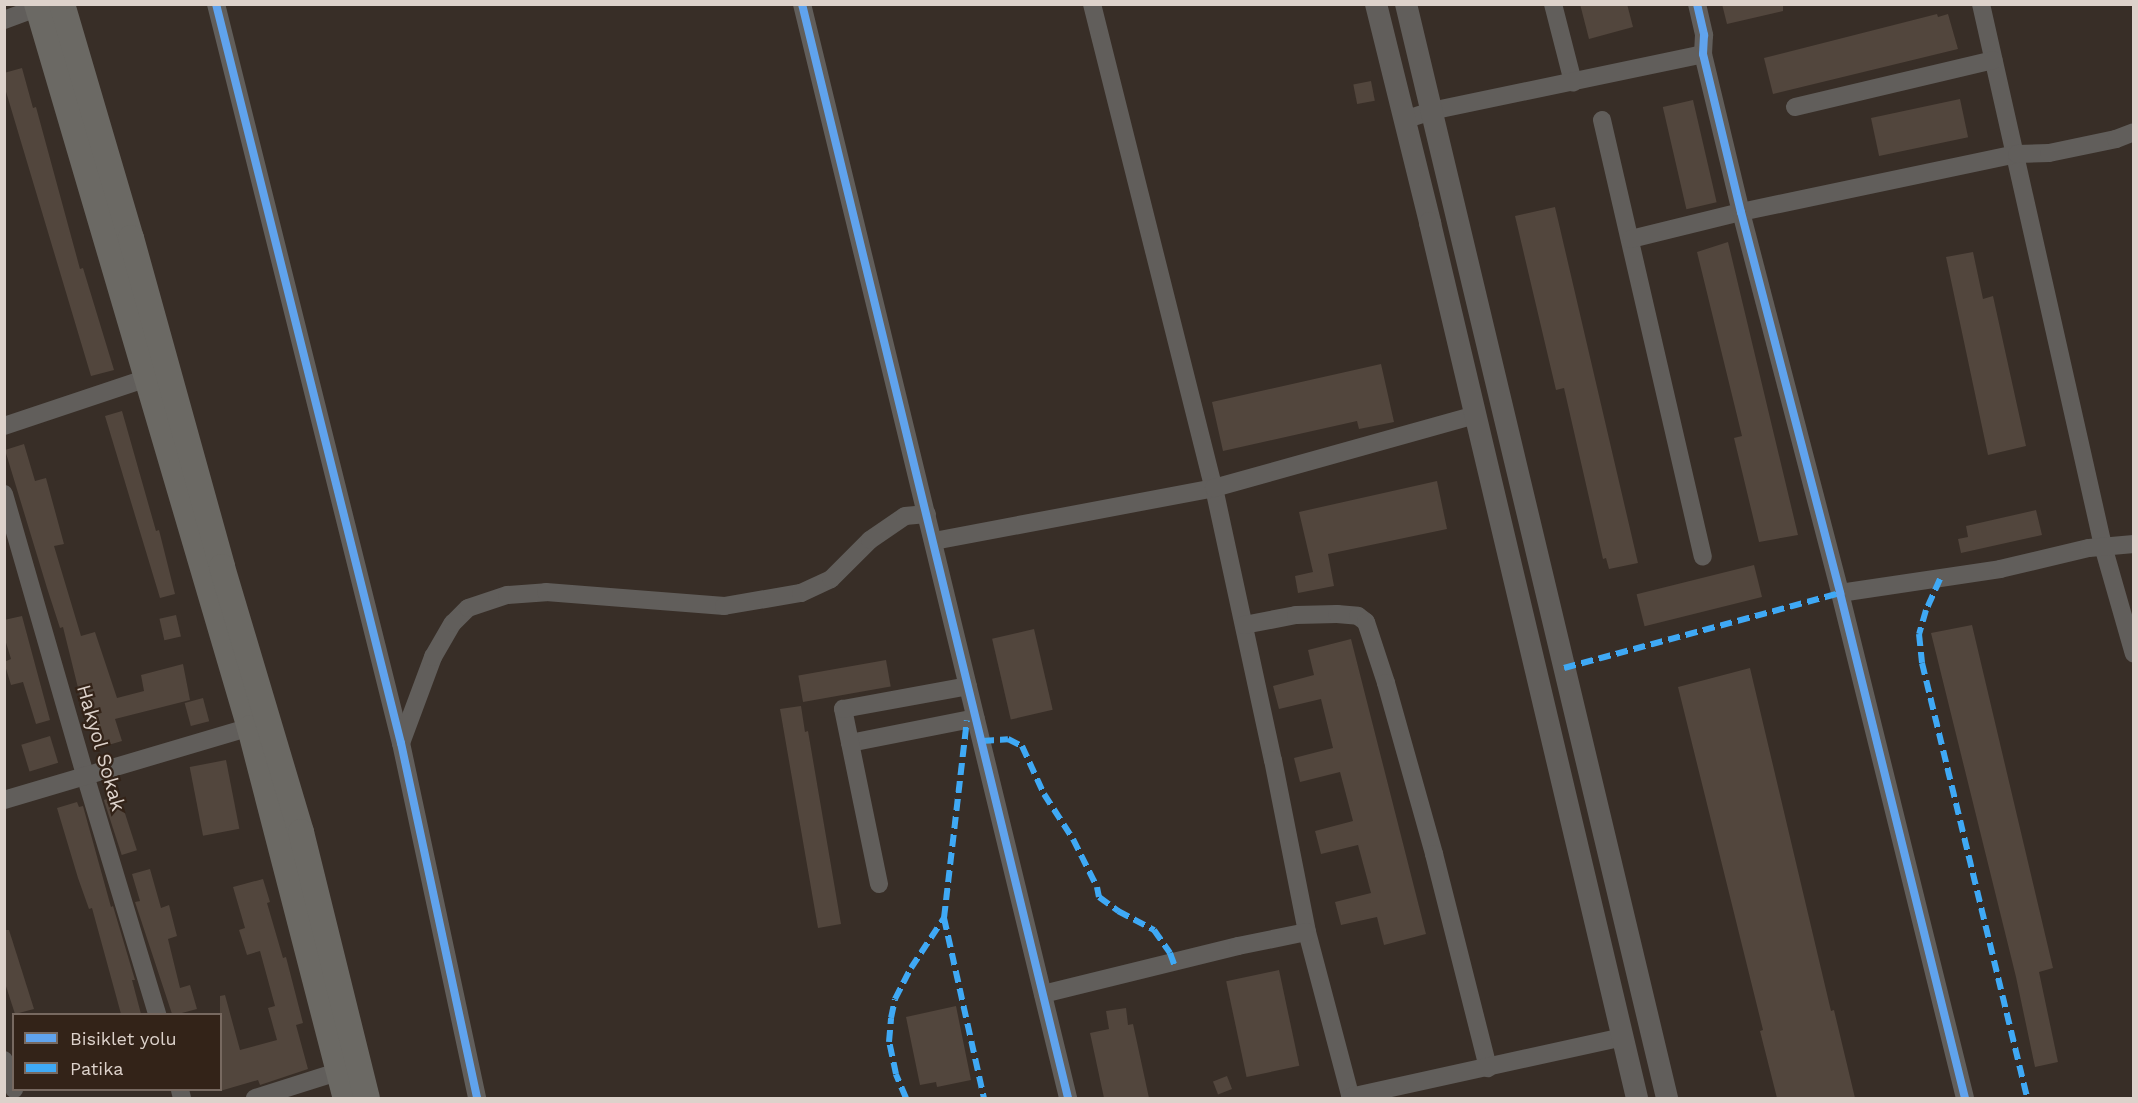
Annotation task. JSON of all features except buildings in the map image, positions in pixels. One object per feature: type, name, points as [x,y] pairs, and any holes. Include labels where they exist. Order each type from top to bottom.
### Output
[{"type":"main road","points":[[46,5],[158,374],[259,724],[347,1069],[346,1098]]},
{"type":"main road","points":[[347,1069],[367,1098]]},
{"type":"street","points":[[216,4],[401,743],[477,1098]]},
{"type":"street","points":[[802,4],[1068,1098]]},
{"type":"street","points":[[1092,4],[1214,488],[1307,932],[1351,1098],[1622,1037]]},
{"type":"street","points":[[1376,4],[1637,1098]]},
{"type":"street","points":[[1406,4],[1667,1098]]},
{"type":"street","points":[[1553,4],[1573,82]]},
{"type":"street","points":[[1697,4],[1704,35],[1703,54],[1741,212],[1840,593],[1965,1098]]},
{"type":"street","points":[[1981,4],[2017,154],[2103,546],[2133,654]]},
{"type":"street","points":[[4,20],[46,5]]},
{"type":"street","points":[[1404,120],[1431,111],[1703,54]]},
{"type":"street","points":[[1795,106],[1994,60]]},
{"type":"street","points":[[1602,120],[1703,556]]},
{"type":"street","points":[[1631,239],[1741,212],[2017,154],[2049,153],[2116,139],[2133,132]]},
{"type":"street","points":[[4,426],[158,374]]},
{"type":"street","points":[[934,541],[1214,488],[1475,416]]},
{"type":"street","name":"Hakyol Sokak","points":[[4,494],[157,1013]]},
{"type":"street","points":[[401,743],[433,657],[453,622],[468,608],[507,595],[546,592],[724,606],[801,593],[831,579],[870,540],[905,516],[927,514]]},
{"type":"street","points":[[1840,593],[2000,569],[2103,546],[2133,544]]},
{"type":"street","points":[[1244,625],[1296,615],[1358,616],[1366,622],[1386,683],[1434,854],[1488,1068]]},
{"type":"street","points":[[879,884],[843,709],[968,686]]},
{"type":"street","points":[[850,743],[976,718]]},
{"type":"street","points":[[4,801],[259,724]]},
{"type":"street","points":[[1043,994],[1174,964],[1238,945],[1307,932]]},
{"type":"street","points":[[4,1060],[12,1083]]},
{"type":"street","points":[[255,1098],[347,1069]]},
{"type":"marked path","points":[[1940,579],[1926,610],[1919,634],[1922,663],[2027,1098]]},
{"type":"marked path","points":[[1564,668],[1840,593]]},
{"type":"marked path","points":[[906,1098],[896,1074],[889,1042],[891,1018],[895,999],[911,968],[944,918],[967,720]]},
{"type":"marked path","points":[[982,741],[1008,739],[1022,746],[1044,794],[1073,839],[1097,887],[1099,897],[1118,911],[1154,930],[1170,953],[1174,964]]},
{"type":"marked path","points":[[944,918],[984,1098]]},
{"type":"cycle path","points":[[216,4],[401,743],[477,1098]]},
{"type":"cycle path","points":[[802,4],[1068,1098]]},
{"type":"cycle path","points":[[1697,4],[1704,35],[1703,54],[1741,212],[1840,593],[1965,1098]]}]
